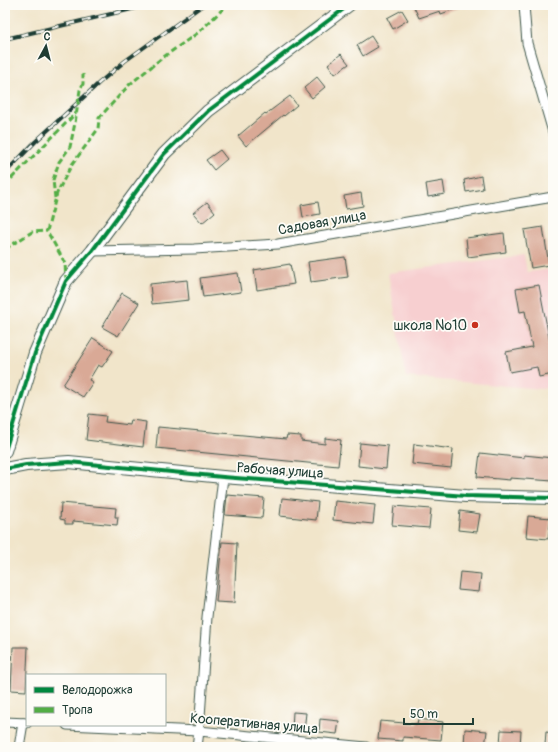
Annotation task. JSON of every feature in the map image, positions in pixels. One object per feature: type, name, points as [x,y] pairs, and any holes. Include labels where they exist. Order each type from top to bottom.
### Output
[{"type":"street","points":[[5,451],[35,353],[66,281],[92,250],[164,154],[208,111],[349,5]]},
{"type":"street","points":[[524,5],[527,43],[553,132]]},
{"type":"street","name":"Садовая улица","points":[[92,250],[194,249],[278,244],[553,196]]},
{"type":"street","name":"Рабочая улица","points":[[5,469],[26,465],[69,462],[223,477],[466,496],[553,498]]},
{"type":"street","points":[[197,747],[207,617],[223,477]]},
{"type":"street","points":[[5,722],[25,723],[19,747]]},
{"type":"street","name":"Кооперативная улица","points":[[86,726],[199,732],[366,747]]},
{"type":"shaded area","name":"школа №10","points":[[524,255],[527,272],[553,269],[553,386],[542,389],[406,377],[388,273]]},
{"type":"building","points":[[419,5],[463,6],[441,14],[440,11],[419,18],[414,7]]},
{"type":"building","points":[[402,10],[408,20],[393,29],[387,18]]},
{"type":"building","points":[[371,36],[378,47],[363,56],[357,45]]},
{"type":"building","points":[[341,54],[349,64],[335,74],[328,64]]},
{"type":"building","points":[[317,77],[325,87],[312,98],[304,88]]},
{"type":"building","points":[[290,96],[297,105],[246,146],[238,136],[265,113],[266,114]]},
{"type":"building","points":[[220,150],[227,159],[214,170],[206,160]]},
{"type":"building","points":[[481,176],[483,189],[466,192],[464,180]]},
{"type":"building","points":[[443,181],[445,194],[428,197],[426,184]]},
{"type":"building","points":[[361,193],[363,206],[346,209],[344,196]]},
{"type":"building","points":[[207,202],[215,212],[202,223],[193,213]]},
{"type":"building","points":[[318,202],[320,214],[303,217],[301,205]]},
{"type":"building","points":[[543,227],[549,265],[531,268],[524,230]]},
{"type":"building","points":[[504,233],[506,252],[468,257],[466,238]]},
{"type":"building","points":[[345,257],[348,277],[311,282],[308,262]]},
{"type":"building","points":[[290,264],[294,284],[257,290],[254,270]]},
{"type":"building","points":[[238,273],[241,292],[203,297],[200,278]]},
{"type":"building","points":[[187,280],[189,300],[152,304],[150,284]]},
{"type":"building","points":[[539,285],[550,343],[553,342],[553,374],[539,377],[537,367],[510,372],[506,352],[532,347],[525,311],[520,312],[516,289]]},
{"type":"building","points":[[122,293],[139,303],[118,336],[102,327]]},
{"type":"building","points":[[93,338],[113,351],[102,367],[98,365],[89,380],[93,382],[83,397],[63,385]]},
{"type":"building","points":[[89,414],[106,416],[105,422],[130,425],[131,420],[146,422],[143,447],[86,440]]},
{"type":"building","points":[[158,427],[286,439],[287,435],[301,436],[301,441],[325,444],[325,438],[341,440],[338,466],[156,448]]},
{"type":"building","points":[[360,443],[388,446],[386,469],[358,466]]},
{"type":"building","points":[[414,444],[453,449],[451,468],[412,464]]},
{"type":"building","points":[[480,453],[524,458],[524,455],[553,458],[553,481],[510,478],[510,480],[477,477]]},
{"type":"building","points":[[227,495],[264,498],[262,518],[225,515]]},
{"type":"building","points":[[282,498],[318,502],[316,520],[280,516]]},
{"type":"building","points":[[335,501],[375,505],[373,524],[333,520]]},
{"type":"building","points":[[61,503],[116,508],[115,517],[118,517],[117,525],[73,521],[73,524],[65,524],[65,520],[60,519]]},
{"type":"building","points":[[394,506],[431,509],[429,528],[392,525]]},
{"type":"building","points":[[460,511],[480,514],[477,532],[458,530]]},
{"type":"building","points":[[528,516],[551,518],[548,539],[526,537]]},
{"type":"building","points":[[222,542],[237,543],[234,603],[216,602]]},
{"type":"building","points":[[460,572],[481,574],[479,592],[458,590]]},
{"type":"building","points":[[13,647],[28,647],[26,691],[11,690]]},
{"type":"building","points":[[293,712],[306,713],[304,730],[292,729]]},
{"type":"building","points":[[320,719],[339,721],[337,734],[319,732]]},
{"type":"building","points":[[418,719],[443,722],[441,740],[403,737],[403,741],[378,739],[380,721],[417,724]]},
{"type":"building","points":[[465,729],[487,731],[485,747],[464,745]]},
{"type":"building","points":[[501,730],[521,731],[520,746],[500,745]]},
{"type":"building","points":[[546,732],[553,733],[553,745],[545,745]]},
{"type":"railway","points":[[5,39],[149,5]]},
{"type":"railway","points":[[5,173],[35,142],[99,83],[125,61],[203,5]]},
{"type":"marked path","points":[[66,281],[65,263],[47,231],[57,193],[71,166],[98,129],[99,118],[129,85],[162,58],[199,32],[227,5]]},
{"type":"marked path","points":[[55,198],[53,180],[59,162],[70,147],[80,90],[83,84],[83,74]]},
{"type":"marked path","points":[[5,185],[76,113]]},
{"type":"marked path","points":[[5,249],[32,232],[47,231]]},
{"type":"cycle path","points":[[5,451],[35,353],[66,281],[92,251],[164,154],[208,111],[349,5]]},
{"type":"cycle path","points":[[5,469],[26,465],[69,462],[223,477],[466,496],[553,498]]},
{"type":"place","name":"школа №10","points":[[475,325]]}]
